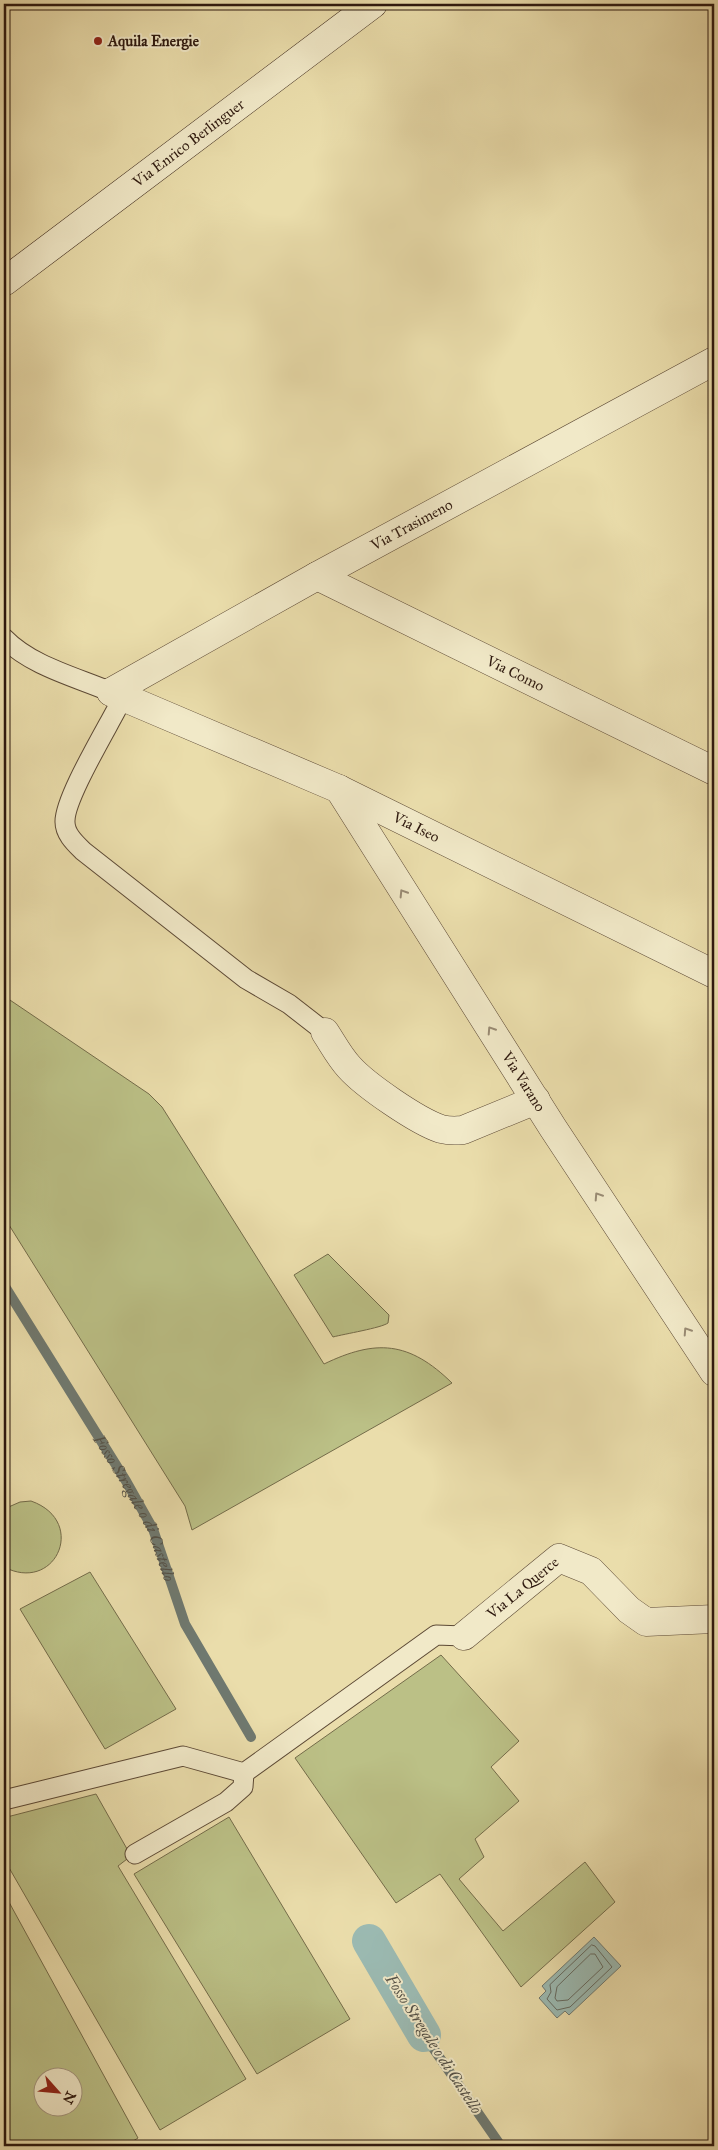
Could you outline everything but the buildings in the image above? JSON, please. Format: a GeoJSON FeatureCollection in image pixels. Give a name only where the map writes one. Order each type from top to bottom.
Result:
{"type":"FeatureCollection","features":[{"type":"Feature","properties":{"kind":"street","name":"Via Enrico Berlinguer"},"geometry":{"type":"LineString","coordinates":[[4,282],[373,4]]}},
{"type":"Feature","properties":{"kind":"street","name":"Via Trasimeno"},"geometry":{"type":"LineString","coordinates":[[117,694],[317,576],[714,361]]}},
{"type":"Feature","properties":{"kind":"street","name":"Via Como"},"geometry":{"type":"LineString","coordinates":[[317,576],[714,771]]}},
{"type":"Feature","properties":{"kind":"street","name":"Via Iseo"},"geometry":{"type":"LineString","coordinates":[[117,694],[339,789],[714,974]]}},
{"type":"Feature","properties":{"kind":"street","name":"Via Varano"},"geometry":{"type":"LineString","coordinates":[[339,789],[418,917],[714,1372]]}},
{"type":"Feature","properties":{"kind":"street"},"geometry":{"type":"LineString","coordinates":[[325,1032],[340,1056],[360,1078],[417,1117],[438,1128],[451,1131],[464,1130],[536,1100]]}},
{"type":"Feature","properties":{"kind":"street","name":"Via La Querce"},"geometry":{"type":"LineString","coordinates":[[464,1636],[559,1558],[591,1571],[629,1610],[646,1622],[714,1619]]}},
{"type":"Feature","properties":{"kind":"lane"},"geometry":{"type":"LineString","coordinates":[[4,638],[23,653],[42,663],[117,694],[70,799],[64,824],[68,834],[83,851],[246,980],[289,1004],[325,1032]]}},
{"type":"Feature","properties":{"kind":"lane"},"geometry":{"type":"LineString","coordinates":[[244,1772],[436,1635],[464,1636]]}},
{"type":"Feature","properties":{"kind":"lane"},"geometry":{"type":"LineString","coordinates":[[4,1800],[183,1756],[244,1772]]}},
{"type":"Feature","properties":{"kind":"lane"},"geometry":{"type":"LineString","coordinates":[[135,1854],[226,1802],[243,1787],[244,1772]]}},
{"type":"Feature","properties":{"kind":"green space"},"geometry":{"type":"Polygon","coordinates":[[[4,996],[149,1094],[162,1107],[324,1364],[360,1351],[391,1348],[421,1359],[452,1383],[192,1530],[185,1506],[4,1217],[4,996]]]}},
{"type":"Feature","properties":{"kind":"green space"},"geometry":{"type":"Polygon","coordinates":[[[328,1254],[389,1315],[388,1323],[333,1337],[294,1275],[328,1254]]]}},
{"type":"Feature","properties":{"kind":"green space"},"geometry":{"type":"Polygon","coordinates":[[[31,1501],[48,1511],[58,1524],[61,1538],[58,1552],[50,1563],[38,1571],[22,1573],[4,1567],[4,1509],[20,1502],[31,1501]]]}},
{"type":"Feature","properties":{"kind":"green space"},"geometry":{"type":"Polygon","coordinates":[[[90,1572],[176,1709],[105,1749],[20,1609],[90,1572]]]}},
{"type":"Feature","properties":{"kind":"green space"},"geometry":{"type":"Polygon","coordinates":[[[441,1655],[519,1741],[491,1767],[519,1801],[475,1839],[484,1857],[459,1879],[503,1931],[585,1862],[615,1902],[521,1987],[440,1874],[396,1903],[295,1758],[441,1655]]]}},
{"type":"Feature","properties":{"kind":"green space"},"geometry":{"type":"Polygon","coordinates":[[[96,1794],[131,1856],[118,1866],[246,2079],[160,2130],[4,1859],[4,1823],[7,1817],[96,1794]]]}},
{"type":"Feature","properties":{"kind":"green space"},"geometry":{"type":"Polygon","coordinates":[[[229,1817],[350,2019],[257,2074],[134,1874],[229,1817]]]}},
{"type":"Feature","properties":{"kind":"green space"},"geometry":{"type":"Polygon","coordinates":[[[4,1893],[138,2138],[125,2146],[4,2146],[4,1893]]]}},
{"type":"Feature","properties":{"kind":"water"},"geometry":{"type":"Polygon","coordinates":[[[594,1937],[621,1966],[569,2015],[565,2011],[557,2018],[539,1998],[546,1991],[542,1986],[594,1937]]]}},
{"type":"Feature","properties":{"kind":"waterway","name":"Fosso Stregale o di Castello"},"geometry":{"type":"LineString","coordinates":[[4,1285],[126,1481],[153,1529],[185,1624],[251,1737]]}},
{"type":"Feature","properties":{"kind":"waterway","name":"Fosso Stregale o di Castello"},"geometry":{"type":"LineString","coordinates":[[369,1941],[424,2035]]}},
{"type":"Feature","properties":{"kind":"waterway","name":"Fosso Stregale o di Castello"},"geometry":{"type":"LineString","coordinates":[[424,2035],[501,2146]]}},
{"type":"Feature","properties":{"kind":"place","name":"Aquila Energie"},"geometry":{"type":"Point","coordinates":[98,41]}}]}
